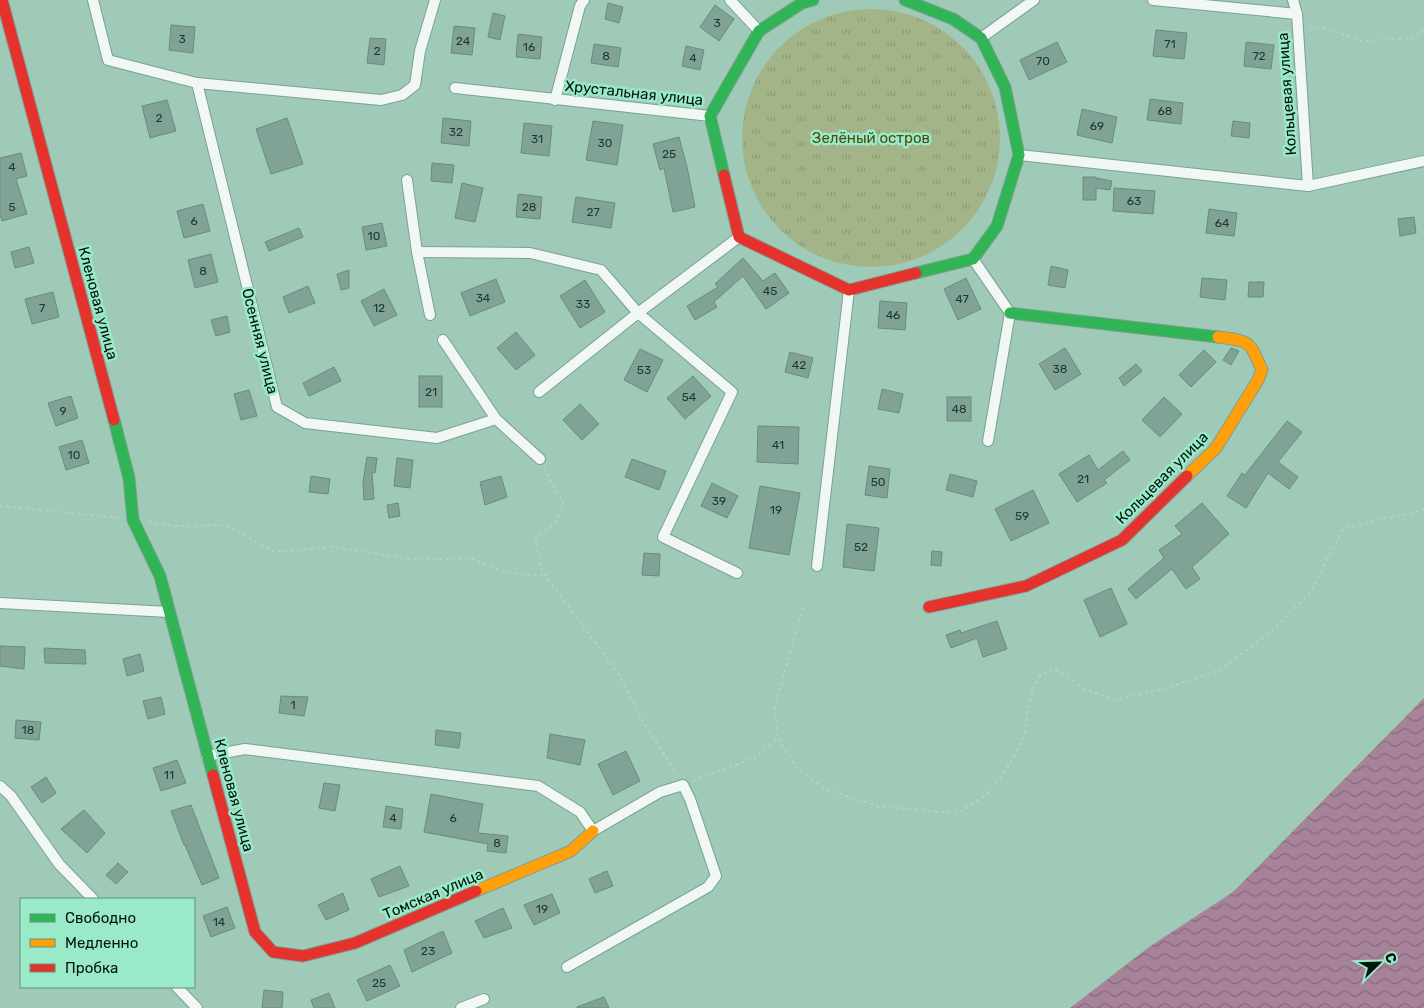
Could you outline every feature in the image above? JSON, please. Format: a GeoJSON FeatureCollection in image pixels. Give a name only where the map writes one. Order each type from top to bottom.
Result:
{"type":"FeatureCollection","features":[{"type":"Feature","properties":{"kind":"street","name":"Кленовая улица"},"geometry":{"type":"LineString","coordinates":[[2,0],[129,478],[133,520],[160,576],[255,932],[273,952],[303,956]]}},
{"type":"Feature","properties":{"kind":"street"},"geometry":{"type":"LineString","coordinates":[[93,0],[108,60],[197,83],[381,100],[402,95],[416,85],[420,51],[435,0]]}},
{"type":"Feature","properties":{"kind":"street","name":"Хрустальная улица"},"geometry":{"type":"LineString","coordinates":[[555,100],[580,6],[584,0]]}},
{"type":"Feature","properties":{"kind":"street"},"geometry":{"type":"LineString","coordinates":[[730,0],[759,31]]}},
{"type":"Feature","properties":{"kind":"street","name":"Хрустальная улица"},"geometry":{"type":"LineString","coordinates":[[739,237],[710,116],[759,31],[802,4],[813,0]]}},
{"type":"Feature","properties":{"kind":"street"},"geometry":{"type":"LineString","coordinates":[[539,392],[638,313],[739,237],[849,290],[974,260],[997,226],[1019,155],[1005,87],[981,38],[953,19],[906,0]]}},
{"type":"Feature","properties":{"kind":"street"},"geometry":{"type":"LineString","coordinates":[[981,38],[1034,0]]}},
{"type":"Feature","properties":{"kind":"street"},"geometry":{"type":"LineString","coordinates":[[1153,0],[1297,14]]}},
{"type":"Feature","properties":{"kind":"street","name":"Кольцевая улица"},"geometry":{"type":"LineString","coordinates":[[1293,0],[1297,14],[1308,186]]}},
{"type":"Feature","properties":{"kind":"street","name":"Осенняя улица"},"geometry":{"type":"LineString","coordinates":[[197,83],[277,407],[305,423],[437,438],[496,419]]}},
{"type":"Feature","properties":{"kind":"street","name":"Хрустальная улица"},"geometry":{"type":"LineString","coordinates":[[455,88],[710,116]]}},
{"type":"Feature","properties":{"kind":"street"},"geometry":{"type":"LineString","coordinates":[[1019,155],[1308,186],[1424,161]]}},
{"type":"Feature","properties":{"kind":"street"},"geometry":{"type":"LineString","coordinates":[[407,180],[430,315]]}},
{"type":"Feature","properties":{"kind":"street"},"geometry":{"type":"LineString","coordinates":[[418,252],[530,253],[601,270],[638,313],[732,392],[663,537],[737,573]]}},
{"type":"Feature","properties":{"kind":"street"},"geometry":{"type":"LineString","coordinates":[[974,260],[1010,313],[988,441]]}},
{"type":"Feature","properties":{"kind":"street"},"geometry":{"type":"LineString","coordinates":[[817,566],[849,290]]}},
{"type":"Feature","properties":{"kind":"street","name":"Кольцевая улица"},"geometry":{"type":"LineString","coordinates":[[929,607],[1026,586],[1122,540],[1216,448],[1258,380],[1262,370],[1251,346],[1241,340],[1010,313]]}},
{"type":"Feature","properties":{"kind":"street"},"geometry":{"type":"LineString","coordinates":[[443,340],[496,419],[540,459]]}},
{"type":"Feature","properties":{"kind":"street"},"geometry":{"type":"LineString","coordinates":[[0,603],[169,612]]}},
{"type":"Feature","properties":{"kind":"street"},"geometry":{"type":"LineString","coordinates":[[207,756],[245,749],[538,786],[580,812],[593,831],[660,792],[683,785],[690,799],[716,876],[708,887],[568,967]]}},
{"type":"Feature","properties":{"kind":"street"},"geometry":{"type":"LineString","coordinates":[[0,786],[11,796],[59,864],[92,898]]}},
{"type":"Feature","properties":{"kind":"street"},"geometry":{"type":"LineString","coordinates":[[0,799],[11,796]]}},
{"type":"Feature","properties":{"kind":"street","name":"Томская улица"},"geometry":{"type":"LineString","coordinates":[[303,956],[355,943],[571,851],[593,831]]}},
{"type":"Feature","properties":{"kind":"street"},"geometry":{"type":"LineString","coordinates":[[178,988],[197,1008]]}},
{"type":"Feature","properties":{"kind":"street"},"geometry":{"type":"LineString","coordinates":[[461,1008],[484,999]]}},
{"type":"Feature","properties":{"kind":"path"},"geometry":{"type":"LineString","coordinates":[[1298,30],[1326,28],[1362,41],[1414,38],[1424,29]]}},
{"type":"Feature","properties":{"kind":"path"},"geometry":{"type":"LineString","coordinates":[[540,459],[563,503],[554,524],[535,538],[542,571],[618,673],[644,723],[683,785],[756,757],[778,739]]}},
{"type":"Feature","properties":{"kind":"path"},"geometry":{"type":"LineString","coordinates":[[0,506],[176,526],[226,525],[274,552],[333,547],[416,560],[470,558],[504,572],[545,576]]}},
{"type":"Feature","properties":{"kind":"path"},"geometry":{"type":"LineString","coordinates":[[803,607],[775,706],[778,739],[798,769],[826,789],[880,807],[959,813],[986,796],[1006,770],[1025,735],[1027,714],[1033,688],[1040,676],[1051,669],[1062,673],[1083,688],[1114,700],[1160,690],[1220,670],[1274,629],[1310,593],[1343,528],[1411,514],[1424,509]]}},
{"type":"Feature","properties":{"kind":"green space","name":"Зелёный остров"},"geometry":{"type":"Polygon","coordinates":[[[858,9],[884,9],[909,14],[932,24],[953,38],[971,56],[985,77],[995,100],[1000,125],[1000,151],[995,176],[985,199],[971,220],[953,238],[932,252],[909,262],[884,267],[858,267],[833,262],[810,252],[789,238],[771,220],[757,199],[747,176],[742,151],[742,125],[747,100],[757,77],[771,56],[789,38],[810,24],[833,14],[858,9]]]}},
{"type":"Feature","properties":{"kind":"water"},"geometry":{"type":"Polygon","coordinates":[[[1424,698],[1424,1008],[1070,1008],[1149,947],[1233,892],[1424,698]]]}},
{"type":"Feature","properties":{"kind":"building"},"geometry":{"type":"Polygon","coordinates":[[[608,3],[623,7],[619,23],[605,19],[608,3]]]}},
{"type":"Feature","properties":{"kind":"building"},"geometry":{"type":"Polygon","coordinates":[[[715,5],[734,19],[719,41],[700,27],[715,5]]]}},
{"type":"Feature","properties":{"kind":"building"},"geometry":{"type":"Polygon","coordinates":[[[493,13],[505,16],[500,40],[488,37],[493,13]]]}},
{"type":"Feature","properties":{"kind":"building"},"geometry":{"type":"Polygon","coordinates":[[[171,25],[195,27],[193,53],[169,50],[171,25]]]}},
{"type":"Feature","properties":{"kind":"building"},"geometry":{"type":"Polygon","coordinates":[[[454,26],[475,28],[472,55],[451,53],[454,26]]]}},
{"type":"Feature","properties":{"kind":"building"},"geometry":{"type":"Polygon","coordinates":[[[1156,30],[1187,33],[1184,59],[1153,56],[1156,30]]]}},
{"type":"Feature","properties":{"kind":"building"},"geometry":{"type":"Polygon","coordinates":[[[518,34],[542,37],[540,59],[516,57],[518,34]]]}},
{"type":"Feature","properties":{"kind":"building"},"geometry":{"type":"Polygon","coordinates":[[[370,38],[386,39],[384,65],[367,63],[370,38]]]}},
{"type":"Feature","properties":{"kind":"building"},"geometry":{"type":"Polygon","coordinates":[[[1057,42],[1067,62],[1029,80],[1020,60],[1057,42]]]}},
{"type":"Feature","properties":{"kind":"building"},"geometry":{"type":"Polygon","coordinates":[[[1246,42],[1274,45],[1271,69],[1244,66],[1246,42]]]}},
{"type":"Feature","properties":{"kind":"building"},"geometry":{"type":"Polygon","coordinates":[[[594,44],[621,48],[618,67],[591,63],[594,44]]]}},
{"type":"Feature","properties":{"kind":"building"},"geometry":{"type":"Polygon","coordinates":[[[686,46],[704,50],[700,70],[682,66],[686,46]]]}},
{"type":"Feature","properties":{"kind":"building"},"geometry":{"type":"Polygon","coordinates":[[[1150,99],[1183,103],[1181,124],[1147,120],[1150,99]]]}},
{"type":"Feature","properties":{"kind":"building"},"geometry":{"type":"Polygon","coordinates":[[[167,100],[176,131],[150,138],[142,106],[167,100]]]}},
{"type":"Feature","properties":{"kind":"building"},"geometry":{"type":"Polygon","coordinates":[[[1082,109],[1117,117],[1112,143],[1077,135],[1082,109]]]}},
{"type":"Feature","properties":{"kind":"building"},"geometry":{"type":"Polygon","coordinates":[[[287,118],[303,164],[271,174],[256,129],[287,118]]]}},
{"type":"Feature","properties":{"kind":"building"},"geometry":{"type":"Polygon","coordinates":[[[443,118],[471,121],[469,146],[441,143],[443,118]]]}},
{"type":"Feature","properties":{"kind":"building"},"geometry":{"type":"Polygon","coordinates":[[[593,121],[623,125],[617,165],[586,160],[593,121]]]}},
{"type":"Feature","properties":{"kind":"building"},"geometry":{"type":"Polygon","coordinates":[[[1233,121],[1250,123],[1249,138],[1231,136],[1233,121]]]}},
{"type":"Feature","properties":{"kind":"building"},"geometry":{"type":"Polygon","coordinates":[[[524,123],[552,126],[549,156],[521,153],[524,123]]]}},
{"type":"Feature","properties":{"kind":"building"},"geometry":{"type":"Polygon","coordinates":[[[679,137],[695,207],[673,212],[664,168],[660,170],[653,144],[679,137]]]}},
{"type":"Feature","properties":{"kind":"building"},"geometry":{"type":"Polygon","coordinates":[[[21,153],[27,176],[16,179],[27,214],[2,221],[0,215],[0,158],[21,153]]]}},
{"type":"Feature","properties":{"kind":"building"},"geometry":{"type":"Polygon","coordinates":[[[432,163],[454,165],[452,183],[431,181],[432,163]]]}},
{"type":"Feature","properties":{"kind":"building"},"geometry":{"type":"Polygon","coordinates":[[[1083,177],[1096,177],[1112,181],[1110,190],[1096,188],[1096,200],[1083,200],[1083,177]]]}},
{"type":"Feature","properties":{"kind":"building"},"geometry":{"type":"Polygon","coordinates":[[[462,183],[483,188],[475,222],[455,218],[462,183]]]}},
{"type":"Feature","properties":{"kind":"building"},"geometry":{"type":"Polygon","coordinates":[[[1114,188],[1155,191],[1153,214],[1113,211],[1114,188]]]}},
{"type":"Feature","properties":{"kind":"building"},"geometry":{"type":"Polygon","coordinates":[[[518,194],[542,197],[540,219],[516,217],[518,194]]]}},
{"type":"Feature","properties":{"kind":"building"},"geometry":{"type":"Polygon","coordinates":[[[576,197],[615,203],[611,228],[572,222],[576,197]]]}},
{"type":"Feature","properties":{"kind":"building"},"geometry":{"type":"Polygon","coordinates":[[[203,204],[210,231],[184,238],[177,211],[203,204]]]}},
{"type":"Feature","properties":{"kind":"building"},"geometry":{"type":"Polygon","coordinates":[[[1209,209],[1237,213],[1234,236],[1206,233],[1209,209]]]}},
{"type":"Feature","properties":{"kind":"building"},"geometry":{"type":"Polygon","coordinates":[[[1414,217],[1416,233],[1400,236],[1398,219],[1414,217]]]}},
{"type":"Feature","properties":{"kind":"building"},"geometry":{"type":"Polygon","coordinates":[[[382,223],[387,246],[366,250],[362,227],[382,223]]]}},
{"type":"Feature","properties":{"kind":"building"},"geometry":{"type":"Polygon","coordinates":[[[299,228],[303,237],[269,251],[265,242],[299,228]]]}},
{"type":"Feature","properties":{"kind":"building"},"geometry":{"type":"Polygon","coordinates":[[[29,247],[34,263],[15,268],[11,252],[29,247]]]}},
{"type":"Feature","properties":{"kind":"building"},"geometry":{"type":"Polygon","coordinates":[[[211,254],[218,282],[195,288],[188,260],[211,254]]]}},
{"type":"Feature","properties":{"kind":"building"},"geometry":{"type":"Polygon","coordinates":[[[743,258],[763,281],[775,273],[789,293],[766,309],[743,276],[714,302],[717,307],[695,320],[687,306],[718,287],[715,284],[743,258]]]}},
{"type":"Feature","properties":{"kind":"building"},"geometry":{"type":"Polygon","coordinates":[[[1051,266],[1068,270],[1065,288],[1048,285],[1051,266]]]}},
{"type":"Feature","properties":{"kind":"building"},"geometry":{"type":"Polygon","coordinates":[[[349,270],[349,288],[341,290],[337,274],[349,270]]]}},
{"type":"Feature","properties":{"kind":"building"},"geometry":{"type":"Polygon","coordinates":[[[966,278],[981,309],[958,320],[944,289],[966,278]]]}},
{"type":"Feature","properties":{"kind":"building"},"geometry":{"type":"Polygon","coordinates":[[[1202,278],[1227,280],[1225,300],[1200,297],[1202,278]]]}},
{"type":"Feature","properties":{"kind":"building"},"geometry":{"type":"Polygon","coordinates":[[[496,279],[505,302],[470,316],[461,293],[496,279]]]}},
{"type":"Feature","properties":{"kind":"building"},"geometry":{"type":"Polygon","coordinates":[[[585,280],[605,312],[580,328],[560,296],[585,280]]]}},
{"type":"Feature","properties":{"kind":"building"},"geometry":{"type":"Polygon","coordinates":[[[1249,282],[1264,282],[1263,297],[1248,297],[1249,282]]]}},
{"type":"Feature","properties":{"kind":"building"},"geometry":{"type":"Polygon","coordinates":[[[308,286],[315,303],[289,313],[283,297],[308,286]]]}},
{"type":"Feature","properties":{"kind":"building"},"geometry":{"type":"Polygon","coordinates":[[[384,289],[397,315],[374,326],[361,301],[384,289]]]}},
{"type":"Feature","properties":{"kind":"building"},"geometry":{"type":"Polygon","coordinates":[[[53,292],[59,317],[32,324],[25,299],[53,292]]]}},
{"type":"Feature","properties":{"kind":"building"},"geometry":{"type":"Polygon","coordinates":[[[880,301],[907,303],[905,330],[878,328],[880,301]]]}},
{"type":"Feature","properties":{"kind":"building"},"geometry":{"type":"Polygon","coordinates":[[[227,316],[230,332],[216,336],[211,320],[227,316]]]}},
{"type":"Feature","properties":{"kind":"building"},"geometry":{"type":"Polygon","coordinates":[[[516,332],[535,355],[516,370],[497,348],[516,332]]]}},
{"type":"Feature","properties":{"kind":"building"},"geometry":{"type":"Polygon","coordinates":[[[1065,348],[1081,374],[1055,390],[1039,364],[1065,348]]]}},
{"type":"Feature","properties":{"kind":"building"},"geometry":{"type":"Polygon","coordinates":[[[1231,348],[1239,351],[1231,365],[1223,360],[1231,348]]]}},
{"type":"Feature","properties":{"kind":"building"},"geometry":{"type":"Polygon","coordinates":[[[640,349],[663,360],[647,392],[624,380],[640,349]]]}},
{"type":"Feature","properties":{"kind":"building"},"geometry":{"type":"Polygon","coordinates":[[[1204,350],[1216,362],[1191,387],[1179,375],[1204,350]]]}},
{"type":"Feature","properties":{"kind":"building"},"geometry":{"type":"Polygon","coordinates":[[[790,352],[813,358],[808,378],[785,372],[790,352]]]}},
{"type":"Feature","properties":{"kind":"building"},"geometry":{"type":"Polygon","coordinates":[[[1136,364],[1142,371],[1124,386],[1119,378],[1136,364]]]}},
{"type":"Feature","properties":{"kind":"building"},"geometry":{"type":"Polygon","coordinates":[[[334,367],[341,381],[309,396],[303,383],[334,367]]]}},
{"type":"Feature","properties":{"kind":"building"},"geometry":{"type":"Polygon","coordinates":[[[419,376],[442,376],[442,407],[419,407],[419,376]]]}},
{"type":"Feature","properties":{"kind":"building"},"geometry":{"type":"Polygon","coordinates":[[[693,376],[711,396],[685,419],[667,398],[693,376]]]}},
{"type":"Feature","properties":{"kind":"building"},"geometry":{"type":"Polygon","coordinates":[[[882,389],[903,394],[899,413],[878,409],[882,389]]]}},
{"type":"Feature","properties":{"kind":"building"},"geometry":{"type":"Polygon","coordinates":[[[249,390],[257,416],[241,420],[234,394],[249,390]]]}},
{"type":"Feature","properties":{"kind":"building"},"geometry":{"type":"Polygon","coordinates":[[[71,396],[78,418],[56,426],[48,403],[71,396]]]}},
{"type":"Feature","properties":{"kind":"building"},"geometry":{"type":"Polygon","coordinates":[[[947,397],[971,397],[971,421],[947,421],[947,397]]]}},
{"type":"Feature","properties":{"kind":"building"},"geometry":{"type":"Polygon","coordinates":[[[1164,397],[1182,414],[1160,437],[1142,420],[1164,397]]]}},
{"type":"Feature","properties":{"kind":"building"},"geometry":{"type":"Polygon","coordinates":[[[580,404],[599,424],[582,440],[563,420],[580,404]]]}},
{"type":"Feature","properties":{"kind":"building"},"geometry":{"type":"Polygon","coordinates":[[[1287,421],[1302,432],[1278,462],[1298,477],[1289,489],[1268,473],[1246,508],[1227,496],[1242,473],[1245,475],[1287,421]]]}},
{"type":"Feature","properties":{"kind":"building"},"geometry":{"type":"Polygon","coordinates":[[[758,426],[799,427],[798,464],[757,462],[758,426]]]}},
{"type":"Feature","properties":{"kind":"building"},"geometry":{"type":"Polygon","coordinates":[[[82,440],[89,463],[66,470],[59,447],[82,440]]]}},
{"type":"Feature","properties":{"kind":"building"},"geometry":{"type":"Polygon","coordinates":[[[1123,451],[1130,460],[1104,480],[1107,483],[1077,502],[1059,474],[1089,455],[1098,470],[1123,451]]]}},
{"type":"Feature","properties":{"kind":"building"},"geometry":{"type":"Polygon","coordinates":[[[367,457],[377,458],[375,473],[372,472],[374,499],[364,500],[363,482],[367,457]]]}},
{"type":"Feature","properties":{"kind":"building"},"geometry":{"type":"Polygon","coordinates":[[[397,458],[413,460],[410,488],[394,486],[397,458]]]}},
{"type":"Feature","properties":{"kind":"building"},"geometry":{"type":"Polygon","coordinates":[[[632,459],[666,471],[659,490],[625,477],[632,459]]]}},
{"type":"Feature","properties":{"kind":"building"},"geometry":{"type":"Polygon","coordinates":[[[869,466],[890,469],[887,498],[865,495],[869,466]]]}},
{"type":"Feature","properties":{"kind":"building"},"geometry":{"type":"Polygon","coordinates":[[[950,474],[977,481],[973,497],[946,490],[950,474]]]}},
{"type":"Feature","properties":{"kind":"building"},"geometry":{"type":"Polygon","coordinates":[[[311,476],[330,479],[328,494],[309,492],[311,476]]]}},
{"type":"Feature","properties":{"kind":"building"},"geometry":{"type":"Polygon","coordinates":[[[501,476],[507,497],[485,505],[480,482],[501,476]]]}},
{"type":"Feature","properties":{"kind":"building"},"geometry":{"type":"Polygon","coordinates":[[[712,483],[738,496],[727,518],[701,506],[712,483]]]}},
{"type":"Feature","properties":{"kind":"building"},"geometry":{"type":"Polygon","coordinates":[[[760,486],[800,493],[789,555],[749,548],[760,486]]]}},
{"type":"Feature","properties":{"kind":"building"},"geometry":{"type":"Polygon","coordinates":[[[1033,490],[1049,523],[1011,541],[995,509],[1033,490]]]}},
{"type":"Feature","properties":{"kind":"building"},"geometry":{"type":"Polygon","coordinates":[[[398,503],[400,516],[389,518],[387,505],[398,503]]]}},
{"type":"Feature","properties":{"kind":"building"},"geometry":{"type":"Polygon","coordinates":[[[1202,503],[1229,534],[1192,567],[1200,579],[1186,589],[1172,569],[1136,599],[1128,589],[1164,558],[1159,550],[1182,534],[1175,526],[1202,503]]]}},
{"type":"Feature","properties":{"kind":"building"},"geometry":{"type":"Polygon","coordinates":[[[847,524],[879,528],[874,571],[843,567],[847,524]]]}},
{"type":"Feature","properties":{"kind":"building"},"geometry":{"type":"Polygon","coordinates":[[[932,551],[942,552],[941,566],[931,565],[932,551]]]}},
{"type":"Feature","properties":{"kind":"building"},"geometry":{"type":"Polygon","coordinates":[[[644,553],[660,554],[659,576],[642,575],[644,553]]]}},
{"type":"Feature","properties":{"kind":"building"},"geometry":{"type":"Polygon","coordinates":[[[1111,588],[1127,624],[1100,637],[1084,600],[1111,588]]]}},
{"type":"Feature","properties":{"kind":"building"},"geometry":{"type":"Polygon","coordinates":[[[997,621],[1007,649],[983,657],[977,638],[951,648],[946,635],[960,630],[961,633],[997,621]]]}},
{"type":"Feature","properties":{"kind":"building"},"geometry":{"type":"Polygon","coordinates":[[[0,646],[25,647],[24,669],[0,666],[0,646]]]}},
{"type":"Feature","properties":{"kind":"building"},"geometry":{"type":"Polygon","coordinates":[[[44,648],[85,650],[86,664],[45,663],[44,648]]]}},
{"type":"Feature","properties":{"kind":"building"},"geometry":{"type":"Polygon","coordinates":[[[140,654],[144,671],[127,676],[123,659],[140,654]]]}},
{"type":"Feature","properties":{"kind":"building"},"geometry":{"type":"Polygon","coordinates":[[[281,696],[308,697],[304,716],[279,713],[281,696]]]}},
{"type":"Feature","properties":{"kind":"building"},"geometry":{"type":"Polygon","coordinates":[[[161,697],[165,714],[148,719],[143,701],[161,697]]]}},
{"type":"Feature","properties":{"kind":"building"},"geometry":{"type":"Polygon","coordinates":[[[16,720],[41,722],[39,740],[15,738],[16,720]]]}},
{"type":"Feature","properties":{"kind":"building"},"geometry":{"type":"Polygon","coordinates":[[[436,730],[461,733],[459,748],[435,745],[436,730]]]}},
{"type":"Feature","properties":{"kind":"building"},"geometry":{"type":"Polygon","coordinates":[[[550,734],[585,740],[580,765],[547,758],[550,734]]]}},
{"type":"Feature","properties":{"kind":"building"},"geometry":{"type":"Polygon","coordinates":[[[626,751],[640,781],[613,795],[598,764],[626,751]]]}},
{"type":"Feature","properties":{"kind":"building"},"geometry":{"type":"Polygon","coordinates":[[[177,760],[186,783],[161,791],[153,768],[177,760]]]}},
{"type":"Feature","properties":{"kind":"building"},"geometry":{"type":"Polygon","coordinates":[[[46,777],[56,793],[42,803],[31,787],[46,777]]]}},
{"type":"Feature","properties":{"kind":"building"},"geometry":{"type":"Polygon","coordinates":[[[324,783],[340,785],[335,811],[319,808],[324,783]]]}},
{"type":"Feature","properties":{"kind":"building"},"geometry":{"type":"Polygon","coordinates":[[[431,794],[483,804],[478,833],[508,836],[506,853],[487,851],[488,844],[424,832],[431,794]]]}},
{"type":"Feature","properties":{"kind":"building"},"geometry":{"type":"Polygon","coordinates":[[[191,805],[219,878],[202,885],[171,811],[191,805]]]}},
{"type":"Feature","properties":{"kind":"building"},"geometry":{"type":"Polygon","coordinates":[[[386,806],[403,809],[401,829],[383,827],[386,806]]]}},
{"type":"Feature","properties":{"kind":"building"},"geometry":{"type":"Polygon","coordinates":[[[84,810],[105,833],[87,853],[61,829],[84,810]]]}},
{"type":"Feature","properties":{"kind":"building"},"geometry":{"type":"Polygon","coordinates":[[[118,863],[128,872],[116,884],[106,875],[118,863]]]}},
{"type":"Feature","properties":{"kind":"building"},"geometry":{"type":"Polygon","coordinates":[[[400,866],[409,886],[379,897],[371,879],[400,866]]]}},
{"type":"Feature","properties":{"kind":"building"},"geometry":{"type":"Polygon","coordinates":[[[607,871],[613,886],[595,893],[589,879],[607,871]]]}},
{"type":"Feature","properties":{"kind":"building"},"geometry":{"type":"Polygon","coordinates":[[[343,893],[349,910],[326,920],[318,905],[343,893]]]}},
{"type":"Feature","properties":{"kind":"building"},"geometry":{"type":"Polygon","coordinates":[[[552,894],[560,913],[534,925],[524,905],[552,894]]]}},
{"type":"Feature","properties":{"kind":"building"},"geometry":{"type":"Polygon","coordinates":[[[227,907],[235,928],[211,937],[203,916],[227,907]]]}},
{"type":"Feature","properties":{"kind":"building"},"geometry":{"type":"Polygon","coordinates":[[[503,908],[512,928],[484,938],[475,921],[503,908]]]}},
{"type":"Feature","properties":{"kind":"building"},"geometry":{"type":"Polygon","coordinates":[[[443,931],[452,953],[412,972],[404,950],[443,931]]]}},
{"type":"Feature","properties":{"kind":"building"},"geometry":{"type":"Polygon","coordinates":[[[390,965],[400,986],[367,1001],[357,980],[390,965]]]}},
{"type":"Feature","properties":{"kind":"building"},"geometry":{"type":"Polygon","coordinates":[[[264,990],[283,992],[282,1008],[262,1008],[264,990]]]}},
{"type":"Feature","properties":{"kind":"building"},"geometry":{"type":"Polygon","coordinates":[[[329,993],[335,1008],[314,1008],[311,1000],[329,993]]]}},
{"type":"Feature","properties":{"kind":"building"},"geometry":{"type":"Polygon","coordinates":[[[604,997],[609,1008],[577,1008],[577,1007],[604,997]]]}},
{"type":"Feature","properties":{"kind":"traffic: fast"},"geometry":{"type":"LineString","coordinates":[[724,175],[710,116],[759,31],[802,3],[813,0]]}},
{"type":"Feature","properties":{"kind":"traffic: fast"},"geometry":{"type":"LineString","coordinates":[[905,0],[953,19],[981,38],[1005,87],[1019,155],[997,226],[973,259],[916,273]]}},
{"type":"Feature","properties":{"kind":"traffic: fast"},"geometry":{"type":"LineString","coordinates":[[1010,313],[1218,337]]}},
{"type":"Feature","properties":{"kind":"traffic: fast"},"geometry":{"type":"LineString","coordinates":[[114,420],[129,478],[133,520],[160,576],[213,775]]}},
{"type":"Feature","properties":{"kind":"traffic: slow"},"geometry":{"type":"LineString","coordinates":[[1187,476],[1216,448],[1258,380],[1262,370],[1248,344],[1218,337]]}},
{"type":"Feature","properties":{"kind":"traffic: slow"},"geometry":{"type":"LineString","coordinates":[[476,891],[571,851],[593,831]]}},
{"type":"Feature","properties":{"kind":"traffic: jam"},"geometry":{"type":"LineString","coordinates":[[2,0],[114,420]]}},
{"type":"Feature","properties":{"kind":"traffic: jam"},"geometry":{"type":"LineString","coordinates":[[724,175],[739,237],[849,290],[916,273]]}},
{"type":"Feature","properties":{"kind":"traffic: jam"},"geometry":{"type":"LineString","coordinates":[[929,607],[1026,586],[1122,540],[1187,476]]}},
{"type":"Feature","properties":{"kind":"traffic: jam"},"geometry":{"type":"LineString","coordinates":[[213,775],[255,932],[273,952],[303,956],[355,943],[476,891]]}}]}
